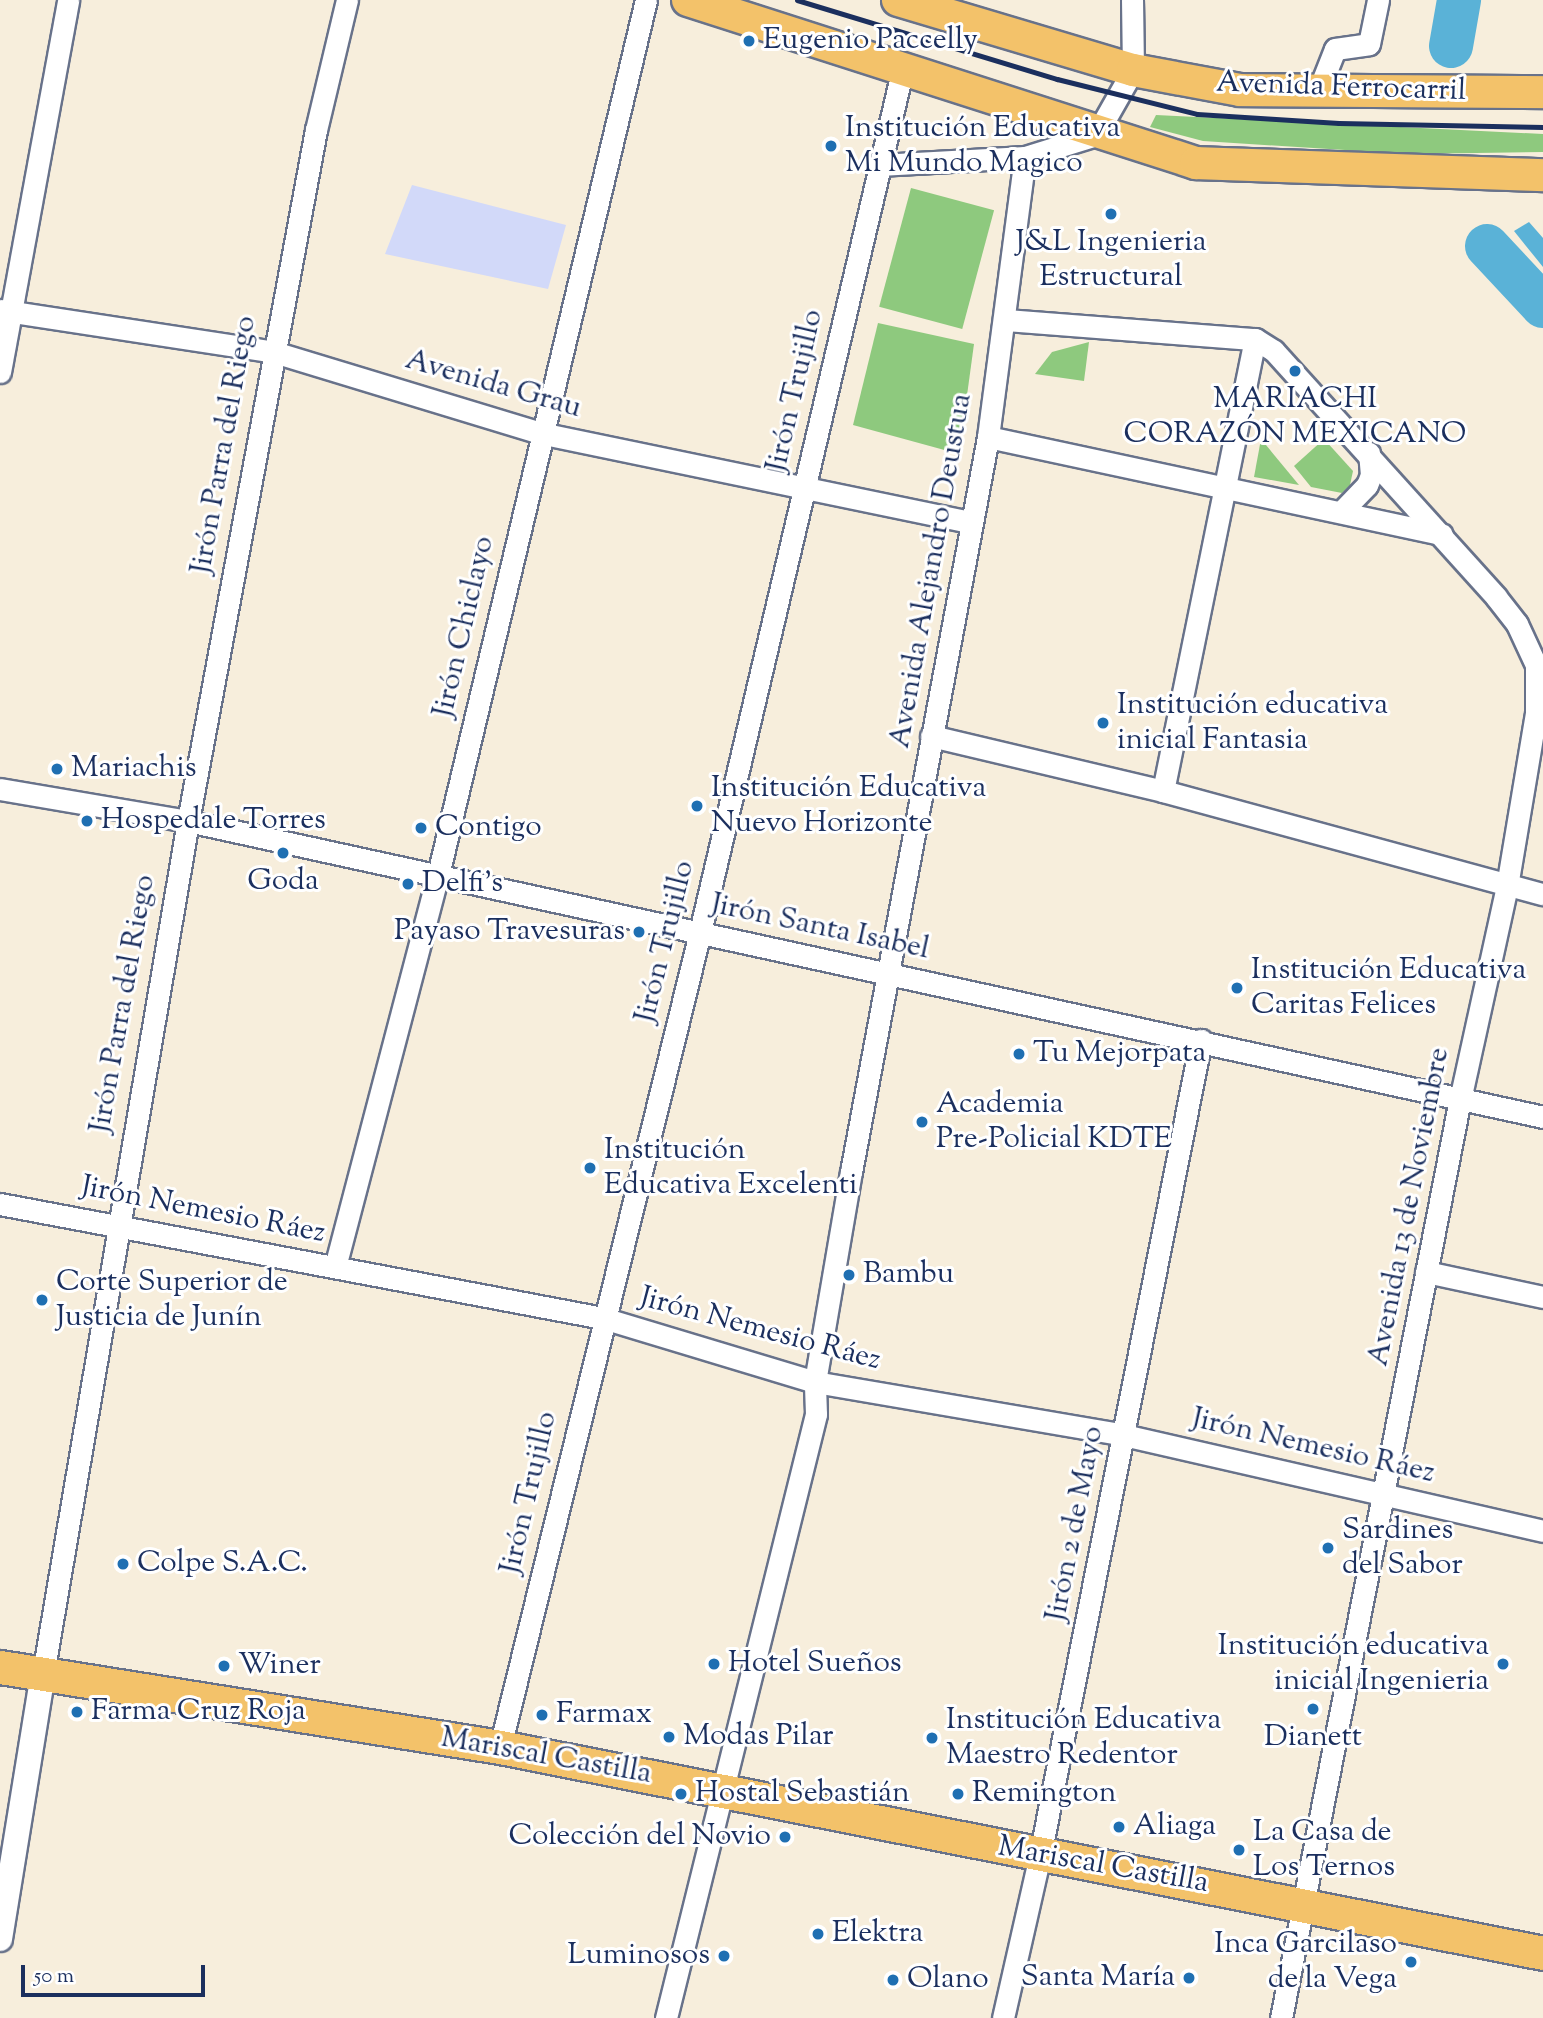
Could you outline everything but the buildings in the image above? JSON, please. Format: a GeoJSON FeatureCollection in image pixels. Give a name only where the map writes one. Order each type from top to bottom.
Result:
{"type":"FeatureCollection","features":[{"type":"Feature","properties":{"kind":"highway","name":"Mariscal Castilla"},"geometry":{"type":"LineString","coordinates":[[0,1667],[500,1747],[1040,1855],[1304,1902],[1543,1953]]}},
{"type":"Feature","properties":{"kind":"main road"},"geometry":{"type":"LineString","coordinates":[[688,0],[903,68],[1096,135],[1196,163],[1415,174],[1543,175]]}},
{"type":"Feature","properties":{"kind":"main road","name":"Avenida Ferrocarril"},"geometry":{"type":"LineString","coordinates":[[910,2],[1133,70],[1240,90],[1370,93],[1543,92]]}},
{"type":"Feature","properties":{"kind":"street"},"geometry":{"type":"LineString","coordinates":[[0,372],[5,311],[68,0]]}},
{"type":"Feature","properties":{"kind":"street","name":"Jirón Parra del Riego"},"geometry":{"type":"LineString","coordinates":[[0,1939],[188,821],[316,130],[346,0]]}},
{"type":"Feature","properties":{"kind":"street","name":"Jirón Chiclayo"},"geometry":{"type":"LineString","coordinates":[[335,1267],[438,875],[540,433],[646,0]]}},
{"type":"Feature","properties":{"kind":"street"},"geometry":{"type":"LineString","coordinates":[[879,165],[1025,157],[1096,135],[1133,70],[1132,0]]}},
{"type":"Feature","properties":{"kind":"street"},"geometry":{"type":"LineString","coordinates":[[1318,92],[1335,49],[1369,44],[1378,0]]}},
{"type":"Feature","properties":{"kind":"street","name":"Jirón Trujillo"},"geometry":{"type":"LineString","coordinates":[[500,1747],[603,1318],[700,932],[903,68]]}},
{"type":"Feature","properties":{"kind":"street","name":"Avenida Alejandro Deustua"},"geometry":{"type":"LineString","coordinates":[[666,2018],[719,1789],[816,1414],[815,1382],[931,736],[988,437],[1006,320],[1025,157]]}},
{"type":"Feature","properties":{"kind":"street","name":"Avenida Grau"},"geometry":{"type":"LineString","coordinates":[[5,311],[274,352],[540,433],[971,522]]}},
{"type":"Feature","properties":{"kind":"street"},"geometry":{"type":"LineString","coordinates":[[1006,320],[1255,340],[1163,791]]}},
{"type":"Feature","properties":{"kind":"street","name":"Avenida 13 de Noviembre"},"geometry":{"type":"LineString","coordinates":[[1255,340],[1274,351],[1442,534],[1517,624],[1536,665],[1536,713],[1507,886],[1460,1099],[1281,2018]]}},
{"type":"Feature","properties":{"kind":"street"},"geometry":{"type":"LineString","coordinates":[[988,437],[1442,534]]}},
{"type":"Feature","properties":{"kind":"street"},"geometry":{"type":"LineString","coordinates":[[1341,512],[1367,485],[1371,475],[1369,453]]}},
{"type":"Feature","properties":{"kind":"street"},"geometry":{"type":"LineString","coordinates":[[931,736],[1163,791],[1543,894]]}},
{"type":"Feature","properties":{"kind":"street","name":"Jirón Santa Isabel"},"geometry":{"type":"LineString","coordinates":[[0,789],[188,821],[1201,1040],[1543,1117]]}},
{"type":"Feature","properties":{"kind":"street","name":"Jirón 2 de Mayo"},"geometry":{"type":"LineString","coordinates":[[1003,2018],[1040,1855],[1201,1040]]}},
{"type":"Feature","properties":{"kind":"street","name":"Jirón Nemesio Ráez"},"geometry":{"type":"LineString","coordinates":[[0,1204],[119,1224],[603,1318],[815,1382],[1124,1435],[1543,1531]]}},
{"type":"Feature","properties":{"kind":"street"},"geometry":{"type":"LineString","coordinates":[[1426,1272],[1543,1297]]}},
{"type":"Feature","properties":{"kind":"shaded area"},"geometry":{"type":"Polygon","coordinates":[[[412,185],[566,225],[548,289],[385,254],[412,185]]]}},
{"type":"Feature","properties":{"kind":"green space"},"geometry":{"type":"Polygon","coordinates":[[[1156,115],[1543,134],[1543,152],[1408,154],[1203,141],[1150,127],[1156,115]]]}},
{"type":"Feature","properties":{"kind":"green space"},"geometry":{"type":"Polygon","coordinates":[[[911,188],[994,210],[962,329],[879,307],[911,188]]]}},
{"type":"Feature","properties":{"kind":"green space"},"geometry":{"type":"Polygon","coordinates":[[[878,323],[974,344],[959,454],[853,425],[878,323]]]}},
{"type":"Feature","properties":{"kind":"green space"},"geometry":{"type":"Polygon","coordinates":[[[1089,342],[1084,381],[1035,374],[1052,352],[1089,342]]]}},
{"type":"Feature","properties":{"kind":"green space"},"geometry":{"type":"Polygon","coordinates":[[[1261,439],[1299,485],[1254,477],[1261,439]]]}},
{"type":"Feature","properties":{"kind":"green space"},"geometry":{"type":"Polygon","coordinates":[[[1324,439],[1353,471],[1350,485],[1342,493],[1311,487],[1294,466],[1324,439]]]}},
{"type":"Feature","properties":{"kind":"water"},"geometry":{"type":"Polygon","coordinates":[[[1529,222],[1543,238],[1543,267],[1514,231],[1529,222]]]}},
{"type":"Feature","properties":{"kind":"waterway"},"geometry":{"type":"LineString","coordinates":[[1451,46],[1459,0]]}},
{"type":"Feature","properties":{"kind":"waterway"},"geometry":{"type":"LineString","coordinates":[[1487,246],[1543,306]]}},
{"type":"Feature","properties":{"kind":"railway"},"geometry":{"type":"LineString","coordinates":[[797,0],[1057,79],[1197,114],[1339,123],[1543,127]]}},
{"type":"Feature","properties":{"kind":"place","name":"Eugenio Paccelly"},"geometry":{"type":"Point","coordinates":[749,41]}},
{"type":"Feature","properties":{"kind":"place","name":"Institución Educativa Mi Mundo Magico"},"geometry":{"type":"Point","coordinates":[831,146]}},
{"type":"Feature","properties":{"kind":"place","name":"J&L Ingenieria Estructural"},"geometry":{"type":"Point","coordinates":[1111,214]}},
{"type":"Feature","properties":{"kind":"place","name":"MARIACHI CORAZÓN MEXICANO"},"geometry":{"type":"Point","coordinates":[1295,371]}},
{"type":"Feature","properties":{"kind":"place","name":"Institución educativa inicial Fantasia"},"geometry":{"type":"Point","coordinates":[1103,723]}},
{"type":"Feature","properties":{"kind":"place","name":"Mariachis"},"geometry":{"type":"Point","coordinates":[57,769]}},
{"type":"Feature","properties":{"kind":"place","name":"Institución Educativa Nuevo Horizonte"},"geometry":{"type":"Point","coordinates":[697,806]}},
{"type":"Feature","properties":{"kind":"place","name":"Hospedale Torres"},"geometry":{"type":"Point","coordinates":[87,821]}},
{"type":"Feature","properties":{"kind":"place","name":"Contigo"},"geometry":{"type":"Point","coordinates":[421,828]}},
{"type":"Feature","properties":{"kind":"place","name":"Goda"},"geometry":{"type":"Point","coordinates":[283,853]}},
{"type":"Feature","properties":{"kind":"place","name":"Delfi's"},"geometry":{"type":"Point","coordinates":[408,884]}},
{"type":"Feature","properties":{"kind":"place","name":"Payaso Travesuras"},"geometry":{"type":"Point","coordinates":[639,932]}},
{"type":"Feature","properties":{"kind":"place","name":"Institución Educativa Caritas Felices"},"geometry":{"type":"Point","coordinates":[1237,988]}},
{"type":"Feature","properties":{"kind":"place","name":"Tu Mejorpata"},"geometry":{"type":"Point","coordinates":[1019,1054]}},
{"type":"Feature","properties":{"kind":"place","name":"Academia Pre-Policial KDTE"},"geometry":{"type":"Point","coordinates":[922,1122]}},
{"type":"Feature","properties":{"kind":"place","name":"Institución Educativa Excelenti"},"geometry":{"type":"Point","coordinates":[590,1168]}},
{"type":"Feature","properties":{"kind":"place","name":"Bambu"},"geometry":{"type":"Point","coordinates":[849,1275]}},
{"type":"Feature","properties":{"kind":"place","name":"Corte Superior de Justicia de Junín"},"geometry":{"type":"Point","coordinates":[42,1300]}},
{"type":"Feature","properties":{"kind":"place","name":"Sardines del Sabor"},"geometry":{"type":"Point","coordinates":[1328,1548]}},
{"type":"Feature","properties":{"kind":"place","name":"Colpe S.A.C."},"geometry":{"type":"Point","coordinates":[123,1564]}},
{"type":"Feature","properties":{"kind":"place","name":"Hotel Sueños"},"geometry":{"type":"Point","coordinates":[714,1664]}},
{"type":"Feature","properties":{"kind":"place","name":"Institución educativa inicial Ingenieria"},"geometry":{"type":"Point","coordinates":[1503,1664]}},
{"type":"Feature","properties":{"kind":"place","name":"Winer"},"geometry":{"type":"Point","coordinates":[224,1666]}},
{"type":"Feature","properties":{"kind":"place","name":"Dianett"},"geometry":{"type":"Point","coordinates":[1313,1709]}},
{"type":"Feature","properties":{"kind":"place","name":"Farma Cruz Roja"},"geometry":{"type":"Point","coordinates":[77,1712]}},
{"type":"Feature","properties":{"kind":"place","name":"Farmax"},"geometry":{"type":"Point","coordinates":[542,1715]}},
{"type":"Feature","properties":{"kind":"place","name":"Modas Pilar"},"geometry":{"type":"Point","coordinates":[669,1737]}},
{"type":"Feature","properties":{"kind":"place","name":"Institución Educativa Maestro Redentor"},"geometry":{"type":"Point","coordinates":[932,1738]}},
{"type":"Feature","properties":{"kind":"place","name":"Hostal Sebastián"},"geometry":{"type":"Point","coordinates":[681,1794]}},
{"type":"Feature","properties":{"kind":"place","name":"Remington"},"geometry":{"type":"Point","coordinates":[958,1794]}},
{"type":"Feature","properties":{"kind":"place","name":"Aliaga"},"geometry":{"type":"Point","coordinates":[1119,1827]}},
{"type":"Feature","properties":{"kind":"place","name":"Colección del Novio"},"geometry":{"type":"Point","coordinates":[785,1837]}},
{"type":"Feature","properties":{"kind":"place","name":"La Casa de Los Ternos"},"geometry":{"type":"Point","coordinates":[1239,1850]}},
{"type":"Feature","properties":{"kind":"place","name":"Elektra"},"geometry":{"type":"Point","coordinates":[818,1934]}},
{"type":"Feature","properties":{"kind":"place","name":"Luminosos"},"geometry":{"type":"Point","coordinates":[724,1956]}},
{"type":"Feature","properties":{"kind":"place","name":"Inca Garcilaso de la Vega"},"geometry":{"type":"Point","coordinates":[1411,1962]}},
{"type":"Feature","properties":{"kind":"place","name":"Santa María"},"geometry":{"type":"Point","coordinates":[1189,1978]}},
{"type":"Feature","properties":{"kind":"place","name":"Olano"},"geometry":{"type":"Point","coordinates":[893,1980]}}]}
